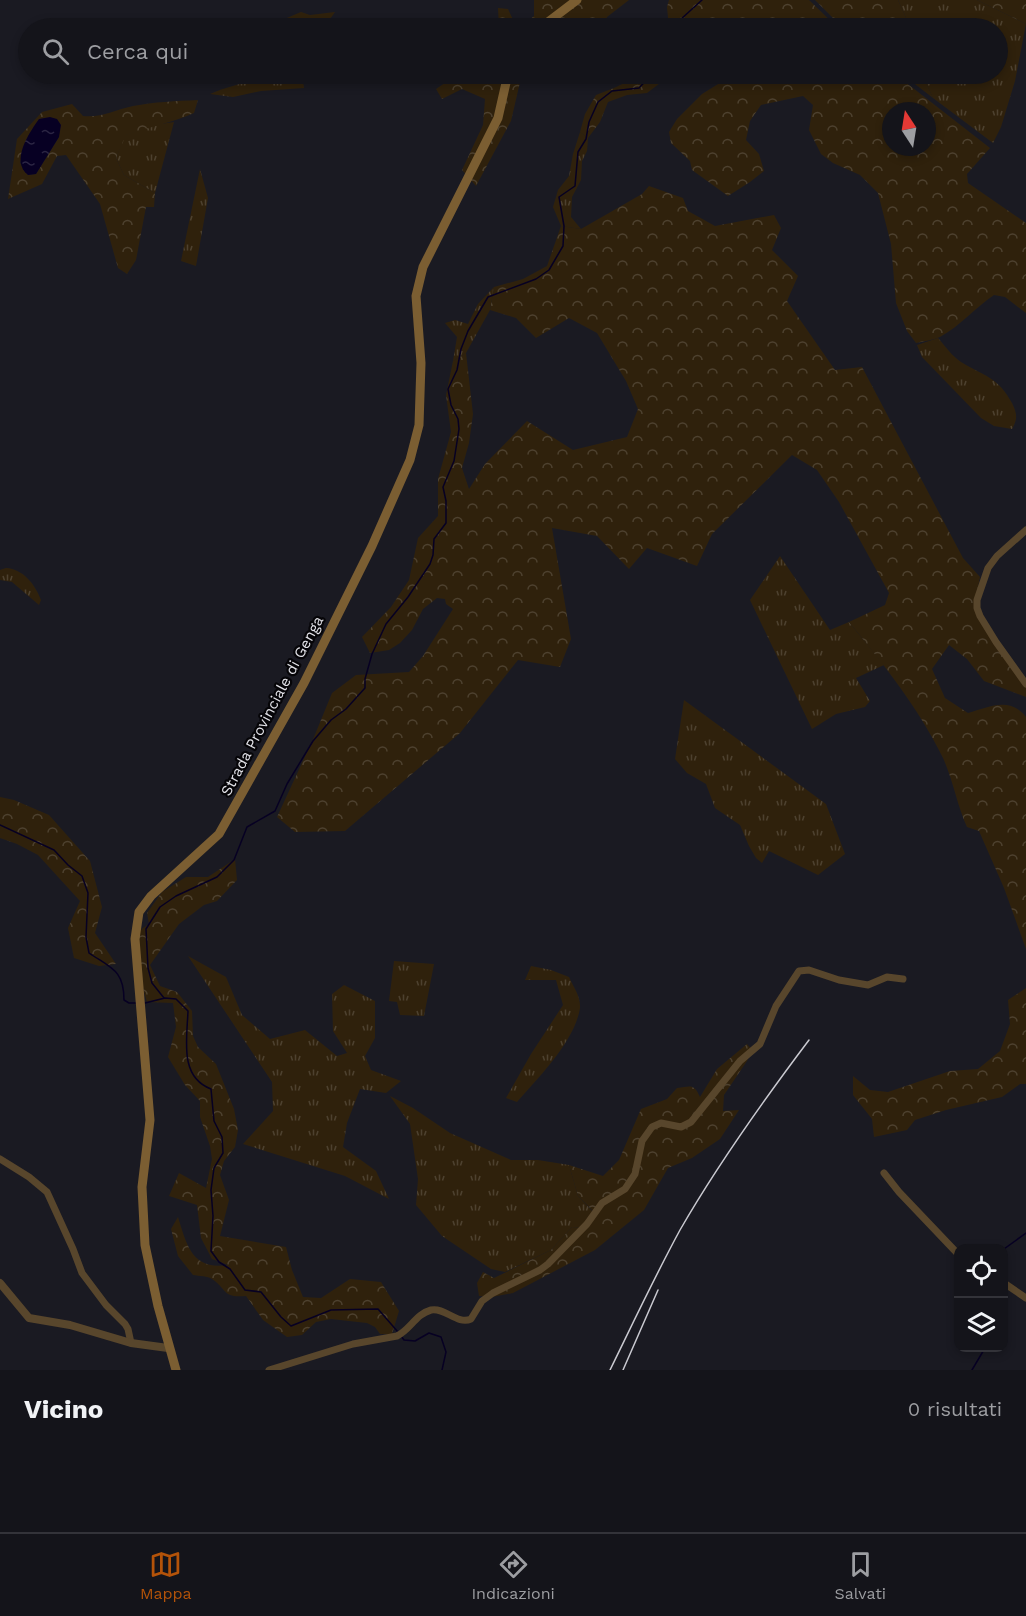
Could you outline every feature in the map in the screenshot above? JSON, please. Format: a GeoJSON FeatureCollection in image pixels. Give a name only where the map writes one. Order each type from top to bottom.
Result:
{"type":"FeatureCollection","features":[{"type":"Feature","properties":{"kind":"main road"},"geometry":{"type":"LineString","coordinates":[[553,18],[577,0]]}},
{"type":"Feature","properties":{"kind":"main road","name":"Strada Provinciale di Genga"},"geometry":{"type":"LineString","coordinates":[[176,1370],[168,1348],[145,1245],[142,1187],[150,1120],[135,939],[139,912],[151,896],[219,834],[304,683],[372,546],[411,460],[419,425],[421,363],[416,296],[423,267],[498,118],[505,84]]}},
{"type":"Feature","properties":{"kind":"street"},"geometry":{"type":"LineString","coordinates":[[1026,530],[997,556],[988,568],[977,600],[977,608],[996,642],[1026,684]]}},
{"type":"Feature","properties":{"kind":"street"},"geometry":{"type":"LineString","coordinates":[[268,1370],[353,1344],[400,1335],[417,1318],[430,1310],[468,1320],[482,1301],[493,1293],[548,1264],[587,1224],[602,1203],[625,1189],[635,1174],[647,1131],[656,1124],[681,1127],[688,1124],[707,1105],[740,1061],[760,1044],[776,1006],[799,971],[809,970],[839,980],[868,985],[887,977],[903,979]]}},
{"type":"Feature","properties":{"kind":"street"},"geometry":{"type":"LineString","coordinates":[[0,1159],[29,1177],[47,1192],[82,1273],[106,1305],[125,1324],[131,1343]]}},
{"type":"Feature","properties":{"kind":"street"},"geometry":{"type":"LineString","coordinates":[[884,1173],[954,1250]]}},
{"type":"Feature","properties":{"kind":"street"},"geometry":{"type":"LineString","coordinates":[[0,1283],[29,1318],[70,1325],[131,1343],[168,1348]]}},
{"type":"Feature","properties":{"kind":"street"},"geometry":{"type":"LineString","coordinates":[[1008,1286],[1026,1298]]}},
{"type":"Feature","properties":{"kind":"green space"},"geometry":{"type":"Polygon","coordinates":[[[534,0],[629,0],[607,18],[532,18],[534,16],[534,0]]]}},
{"type":"Feature","properties":{"kind":"green space"},"geometry":{"type":"Polygon","coordinates":[[[669,0],[809,0],[828,18],[668,18],[669,0]]]}},
{"type":"Feature","properties":{"kind":"green space"},"geometry":{"type":"Polygon","coordinates":[[[815,0],[898,0],[906,18],[833,18],[815,0]]]}},
{"type":"Feature","properties":{"kind":"green space"},"geometry":{"type":"Polygon","coordinates":[[[898,0],[977,0],[1026,24],[1015,81],[1001,127],[993,143],[933,98],[927,84],[1008,84],[1008,18],[906,18],[898,0]]]}},
{"type":"Feature","properties":{"kind":"green space"},"geometry":{"type":"Polygon","coordinates":[[[977,0],[1026,0],[1026,24],[977,0]]]}},
{"type":"Feature","properties":{"kind":"green space"},"geometry":{"type":"Polygon","coordinates":[[[498,8],[508,9],[512,18],[498,18],[498,8]]]}},
{"type":"Feature","properties":{"kind":"green space"},"geometry":{"type":"Polygon","coordinates":[[[301,12],[310,15],[335,12],[330,18],[287,18],[301,12]]]}},
{"type":"Feature","properties":{"kind":"green space"},"geometry":{"type":"Polygon","coordinates":[[[238,84],[303,84],[304,88],[261,91],[233,97],[210,94],[238,84]]]}},
{"type":"Feature","properties":{"kind":"green space"},"geometry":{"type":"Polygon","coordinates":[[[443,84],[520,84],[511,121],[476,186],[462,170],[483,125],[485,99],[462,89],[442,99],[436,89],[443,84]]]}},
{"type":"Feature","properties":{"kind":"green space"},"geometry":{"type":"Polygon","coordinates":[[[622,84],[659,84],[647,93],[627,95],[608,102],[600,122],[588,138],[580,132],[585,114],[596,95],[622,84]]]}},
{"type":"Feature","properties":{"kind":"green space"},"geometry":{"type":"Polygon","coordinates":[[[718,84],[908,84],[931,102],[882,102],[882,156],[936,156],[936,106],[990,148],[967,174],[968,183],[1026,223],[1026,313],[1005,297],[994,295],[947,333],[916,343],[907,331],[896,303],[891,244],[878,193],[860,175],[833,163],[821,154],[809,130],[813,105],[803,96],[761,105],[750,121],[746,140],[759,154],[764,171],[728,196],[692,170],[690,161],[671,143],[669,132],[677,119],[702,94],[718,84]]]}},
{"type":"Feature","properties":{"kind":"green space"},"geometry":{"type":"Polygon","coordinates":[[[915,84],[927,84],[933,98],[915,84]]]}},
{"type":"Feature","properties":{"kind":"green space"},"geometry":{"type":"Polygon","coordinates":[[[198,100],[194,113],[126,135],[116,158],[124,175],[155,193],[154,207],[146,207],[136,260],[127,274],[118,268],[100,204],[66,155],[57,156],[42,184],[8,199],[17,139],[42,112],[72,104],[83,116],[96,116],[133,106],[198,100]],[[34,126],[20,163],[28,175],[36,174],[59,137],[34,126]]]}},
{"type":"Feature","properties":{"kind":"green space"},"geometry":{"type":"Polygon","coordinates":[[[174,122],[155,193],[124,175],[116,158],[125,135],[154,125],[174,122]]]}},
{"type":"Feature","properties":{"kind":"green space"},"geometry":{"type":"Polygon","coordinates":[[[580,132],[588,138],[587,151],[582,161],[581,180],[572,197],[571,217],[581,229],[561,226],[553,207],[558,190],[569,176],[580,132]]]}},
{"type":"Feature","properties":{"kind":"green space"},"geometry":{"type":"Polygon","coordinates":[[[200,169],[208,198],[196,266],[181,261],[200,169]]]}},
{"type":"Feature","properties":{"kind":"green space"},"geometry":{"type":"Polygon","coordinates":[[[649,186],[683,198],[688,211],[715,226],[774,215],[781,228],[772,250],[798,276],[787,301],[835,370],[862,367],[963,558],[980,577],[975,602],[1026,687],[1026,697],[984,681],[967,659],[949,645],[932,669],[945,698],[968,713],[991,706],[1006,705],[1020,711],[1026,717],[1026,949],[1004,888],[979,831],[967,827],[943,758],[933,739],[900,687],[849,622],[885,605],[889,593],[839,502],[817,470],[792,455],[712,534],[697,566],[647,548],[629,569],[597,536],[552,528],[571,639],[560,667],[518,660],[460,733],[345,831],[295,832],[277,817],[332,693],[356,675],[409,672],[423,656],[453,609],[446,604],[445,599],[437,598],[423,609],[412,630],[400,643],[389,650],[370,653],[362,637],[391,607],[409,580],[418,538],[438,516],[438,479],[451,432],[446,395],[453,361],[466,353],[473,414],[469,443],[462,468],[469,489],[485,464],[527,421],[573,450],[627,437],[638,409],[626,381],[597,333],[569,318],[536,338],[516,318],[490,310],[494,287],[523,279],[547,266],[561,226],[581,229],[642,194],[649,186]]]}},
{"type":"Feature","properties":{"kind":"green space"},"geometry":{"type":"Polygon","coordinates":[[[494,287],[490,310],[466,353],[453,361],[457,337],[445,323],[455,320],[468,324],[478,304],[494,287]]]}},
{"type":"Feature","properties":{"kind":"green space"},"geometry":{"type":"Polygon","coordinates":[[[938,338],[958,360],[996,382],[1007,394],[1016,413],[1012,429],[994,426],[981,418],[922,357],[917,345],[938,338]]]}},
{"type":"Feature","properties":{"kind":"green space"},"geometry":{"type":"Polygon","coordinates":[[[780,556],[830,630],[849,622],[884,665],[856,678],[870,701],[865,707],[836,714],[812,729],[750,600],[780,556]]]}},
{"type":"Feature","properties":{"kind":"green space"},"geometry":{"type":"Polygon","coordinates":[[[6,568],[18,571],[28,578],[41,600],[39,605],[12,582],[0,580],[0,570],[6,568]]]}},
{"type":"Feature","properties":{"kind":"green space"},"geometry":{"type":"Polygon","coordinates":[[[684,700],[826,804],[845,854],[818,875],[769,851],[762,863],[756,858],[740,825],[715,808],[706,784],[687,773],[675,759],[684,700]]]}},
{"type":"Feature","properties":{"kind":"green space"},"geometry":{"type":"Polygon","coordinates":[[[0,797],[14,800],[49,815],[90,861],[102,907],[95,933],[116,964],[99,966],[74,958],[68,928],[80,901],[38,855],[0,838],[0,797]]]}},
{"type":"Feature","properties":{"kind":"green space"},"geometry":{"type":"Polygon","coordinates":[[[235,859],[237,880],[217,901],[204,905],[179,924],[150,965],[160,986],[177,992],[192,1011],[193,1036],[198,1047],[216,1064],[234,1109],[238,1130],[235,1147],[224,1161],[220,1175],[229,1200],[220,1236],[286,1247],[303,1297],[321,1298],[350,1279],[381,1282],[399,1311],[392,1334],[380,1334],[375,1327],[367,1323],[331,1319],[316,1322],[302,1335],[287,1337],[263,1320],[246,1296],[233,1296],[210,1278],[193,1275],[178,1256],[171,1229],[178,1217],[188,1246],[199,1260],[216,1266],[228,1265],[212,1259],[201,1238],[197,1205],[169,1196],[179,1173],[206,1188],[212,1159],[200,1117],[200,1101],[185,1085],[168,1057],[176,1027],[173,1003],[147,1002],[138,965],[138,936],[141,930],[149,924],[147,913],[162,892],[186,877],[208,877],[235,859]]]}},
{"type":"Feature","properties":{"kind":"green space"},"geometry":{"type":"Polygon","coordinates":[[[188,956],[226,977],[242,1015],[270,1039],[305,1030],[337,1056],[347,1053],[333,1031],[332,994],[344,985],[375,1001],[375,1038],[365,1056],[371,1070],[401,1081],[386,1093],[360,1089],[347,1123],[343,1147],[376,1171],[389,1199],[345,1176],[243,1144],[273,1111],[272,1082],[188,956]]]}},
{"type":"Feature","properties":{"kind":"green space"},"geometry":{"type":"Polygon","coordinates":[[[394,961],[434,964],[424,1016],[400,1015],[397,1002],[389,1001],[394,961]]]}},
{"type":"Feature","properties":{"kind":"green space"},"geometry":{"type":"Polygon","coordinates":[[[531,966],[569,977],[578,996],[580,1008],[577,1021],[563,1046],[517,1102],[506,1098],[563,1005],[556,980],[525,980],[531,966]]]}},
{"type":"Feature","properties":{"kind":"green space"},"geometry":{"type":"Polygon","coordinates":[[[1026,988],[1026,1084],[1020,1084],[1002,1097],[946,1110],[915,1120],[907,1130],[874,1137],[872,1119],[853,1095],[853,1076],[870,1090],[888,1092],[950,1071],[978,1069],[1000,1051],[1010,1024],[1008,1000],[1026,988]]]}},
{"type":"Feature","properties":{"kind":"green space"},"geometry":{"type":"Polygon","coordinates":[[[747,1044],[752,1050],[724,1095],[723,1111],[739,1110],[720,1139],[692,1158],[668,1168],[644,1210],[595,1250],[513,1293],[492,1297],[479,1296],[477,1283],[483,1272],[494,1278],[551,1250],[572,1227],[584,1228],[596,1214],[578,1196],[569,1165],[603,1176],[619,1160],[641,1109],[667,1099],[677,1088],[692,1087],[700,1097],[717,1069],[747,1044]]]}},
{"type":"Feature","properties":{"kind":"green space"},"geometry":{"type":"Polygon","coordinates":[[[390,1096],[413,1108],[450,1133],[511,1160],[538,1160],[569,1165],[578,1196],[596,1215],[584,1228],[572,1227],[551,1250],[505,1272],[491,1269],[442,1236],[416,1205],[418,1179],[410,1124],[390,1096]]]}},
{"type":"Feature","properties":{"kind":"water"},"geometry":{"type":"Polygon","coordinates":[[[50,117],[57,119],[61,125],[59,137],[36,174],[28,175],[21,162],[23,147],[39,119],[50,117]]]}},
{"type":"Feature","properties":{"kind":"waterway"},"geometry":{"type":"LineString","coordinates":[[682,18],[702,0]]}},
{"type":"Feature","properties":{"kind":"waterway"},"geometry":{"type":"LineString","coordinates":[[164,998],[152,983],[148,968],[146,929],[160,907],[176,896],[217,877],[234,860],[247,827],[275,811],[287,784],[313,741],[331,720],[346,709],[365,688],[365,679],[372,654],[386,624],[430,564],[434,539],[446,523],[446,501],[443,487],[454,461],[459,429],[448,389],[457,370],[461,349],[468,331],[488,297],[536,279],[549,270],[563,246],[564,226],[559,197],[575,186],[578,152],[586,139],[589,122],[598,102],[612,91],[639,88],[643,84]]}},
{"type":"Feature","properties":{"kind":"waterway"},"geometry":{"type":"LineString","coordinates":[[0,825],[54,850],[82,876],[88,893],[86,937],[89,953],[119,976],[124,1000],[137,1003]]}},
{"type":"Feature","properties":{"kind":"waterway"},"geometry":{"type":"LineString","coordinates":[[145,1003],[165,998],[176,999],[188,1011],[186,1045],[189,1066],[194,1076],[211,1089],[214,1121],[222,1137],[223,1153],[214,1168],[211,1190],[213,1216],[211,1251],[219,1262],[230,1269],[245,1290],[261,1292],[291,1326],[331,1310],[378,1309],[398,1332]]}},
{"type":"Feature","properties":{"kind":"waterway"},"geometry":{"type":"LineString","coordinates":[[1008,1246],[1026,1233]]}},
{"type":"Feature","properties":{"kind":"waterway"},"geometry":{"type":"LineString","coordinates":[[401,1336],[404,1340],[415,1341],[429,1333],[441,1337],[446,1352],[442,1370]]}},
{"type":"Feature","properties":{"kind":"waterway"},"geometry":{"type":"LineString","coordinates":[[972,1370],[983,1352]]}},
{"type":"Feature","properties":{"kind":"railway"},"geometry":{"type":"LineString","coordinates":[[610,1370],[680,1230],[695,1205],[742,1133],[809,1040]]}},
{"type":"Feature","properties":{"kind":"railway"},"geometry":{"type":"LineString","coordinates":[[623,1370],[658,1290]]}}]}
